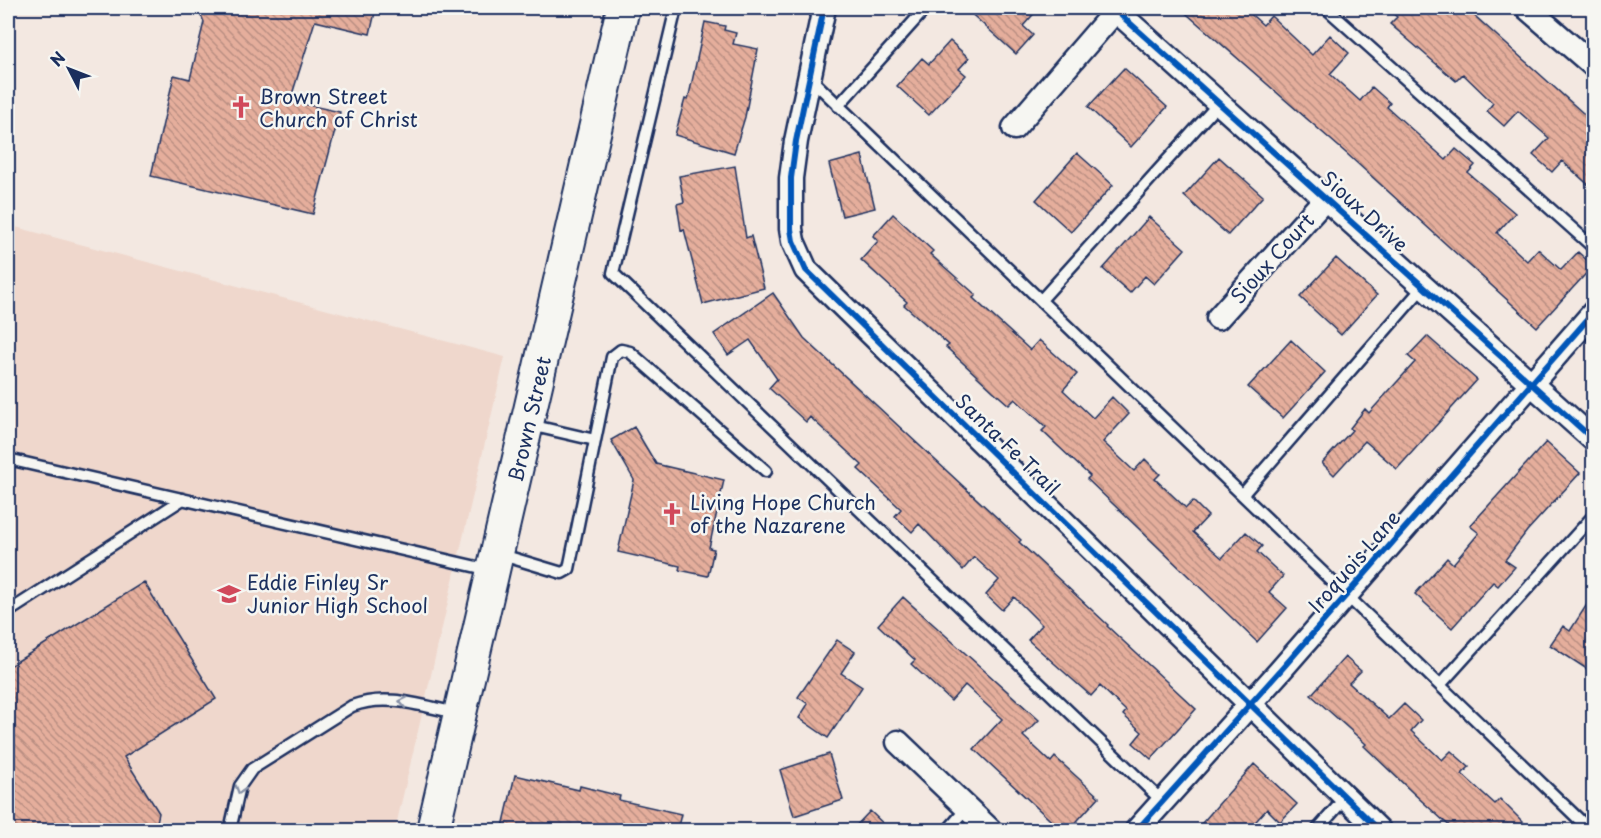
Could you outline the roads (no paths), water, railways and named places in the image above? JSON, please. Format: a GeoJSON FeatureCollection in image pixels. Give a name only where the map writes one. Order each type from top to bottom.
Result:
{"type":"FeatureCollection","features":[{"type":"Feature","properties":{"kind":"main road","name":"Brown Street"},"geometry":{"type":"LineString","coordinates":[[433,831],[623,8]]}},
{"type":"Feature","properties":{"kind":"street","name":"Santa Fe Trail"},"geometry":{"type":"LineString","coordinates":[[824,8],[791,178],[790,229],[806,270],[1379,831]]}},
{"type":"Feature","properties":{"kind":"street"},"geometry":{"type":"LineString","coordinates":[[1527,8],[1593,66]]}},
{"type":"Feature","properties":{"kind":"street"},"geometry":{"type":"LineString","coordinates":[[1014,128],[1114,9]]}},
{"type":"Feature","properties":{"kind":"street","name":"Sioux Drive"},"geometry":{"type":"LineString","coordinates":[[1114,9],[1593,440]]}},
{"type":"Feature","properties":{"kind":"street","name":"Sioux Court"},"geometry":{"type":"LineString","coordinates":[[1218,318],[1326,198]]}},
{"type":"Feature","properties":{"kind":"street","name":"Iroquois Lane"},"geometry":{"type":"LineString","coordinates":[[1137,831],[1251,704],[1593,312]]}},
{"type":"Feature","properties":{"kind":"street"},"geometry":{"type":"LineString","coordinates":[[898,742],[990,831]]}},
{"type":"Feature","properties":{"kind":"lane"},"geometry":{"type":"LineString","coordinates":[[676,8],[613,273],[1163,802]]}},
{"type":"Feature","properties":{"kind":"lane"},"geometry":{"type":"LineString","coordinates":[[838,106],[926,8]]}},
{"type":"Feature","properties":{"kind":"lane"},"geometry":{"type":"LineString","coordinates":[[1326,8],[1593,248]]}},
{"type":"Feature","properties":{"kind":"lane"},"geometry":{"type":"LineString","coordinates":[[809,77],[1441,684],[1590,831]]}},
{"type":"Feature","properties":{"kind":"lane"},"geometry":{"type":"LineString","coordinates":[[1041,300],[1219,103]]}},
{"type":"Feature","properties":{"kind":"lane"},"geometry":{"type":"LineString","coordinates":[[1243,494],[1424,286]]}},
{"type":"Feature","properties":{"kind":"lane"},"geometry":{"type":"LineString","coordinates":[[8,459],[183,499],[496,562],[562,573],[568,569],[612,357],[621,350],[630,352],[766,471]]}},
{"type":"Feature","properties":{"kind":"lane"},"geometry":{"type":"LineString","coordinates":[[527,424],[595,440]]}},
{"type":"Feature","properties":{"kind":"lane"},"geometry":{"type":"LineString","coordinates":[[8,612],[183,499]]}},
{"type":"Feature","properties":{"kind":"lane"},"geometry":{"type":"LineString","coordinates":[[1441,684],[1593,515]]}},
{"type":"Feature","properties":{"kind":"lane"},"geometry":{"type":"LineString","coordinates":[[230,831],[240,786],[252,769],[352,706],[370,699],[389,700],[460,713]]}},
{"type":"Feature","properties":{"kind":"lane"},"geometry":{"type":"LineString","coordinates":[[1317,831],[1345,798]]}},
{"type":"Feature","properties":{"kind":"lane"},"geometry":{"type":"LineString","coordinates":[[948,831],[967,808]]}},
{"type":"Feature","properties":{"kind":"place","name":"Brown Street Church of Christ"},"geometry":{"type":"Point","coordinates":[241,107]}},
{"type":"Feature","properties":{"kind":"place","name":"Living Hope Church of the Nazarene"},"geometry":{"type":"Point","coordinates":[672,514]}},
{"type":"Feature","properties":{"kind":"place","name":"Eddie Finley Sr Junior High School"},"geometry":{"type":"Point","coordinates":[229,594]}}]}
